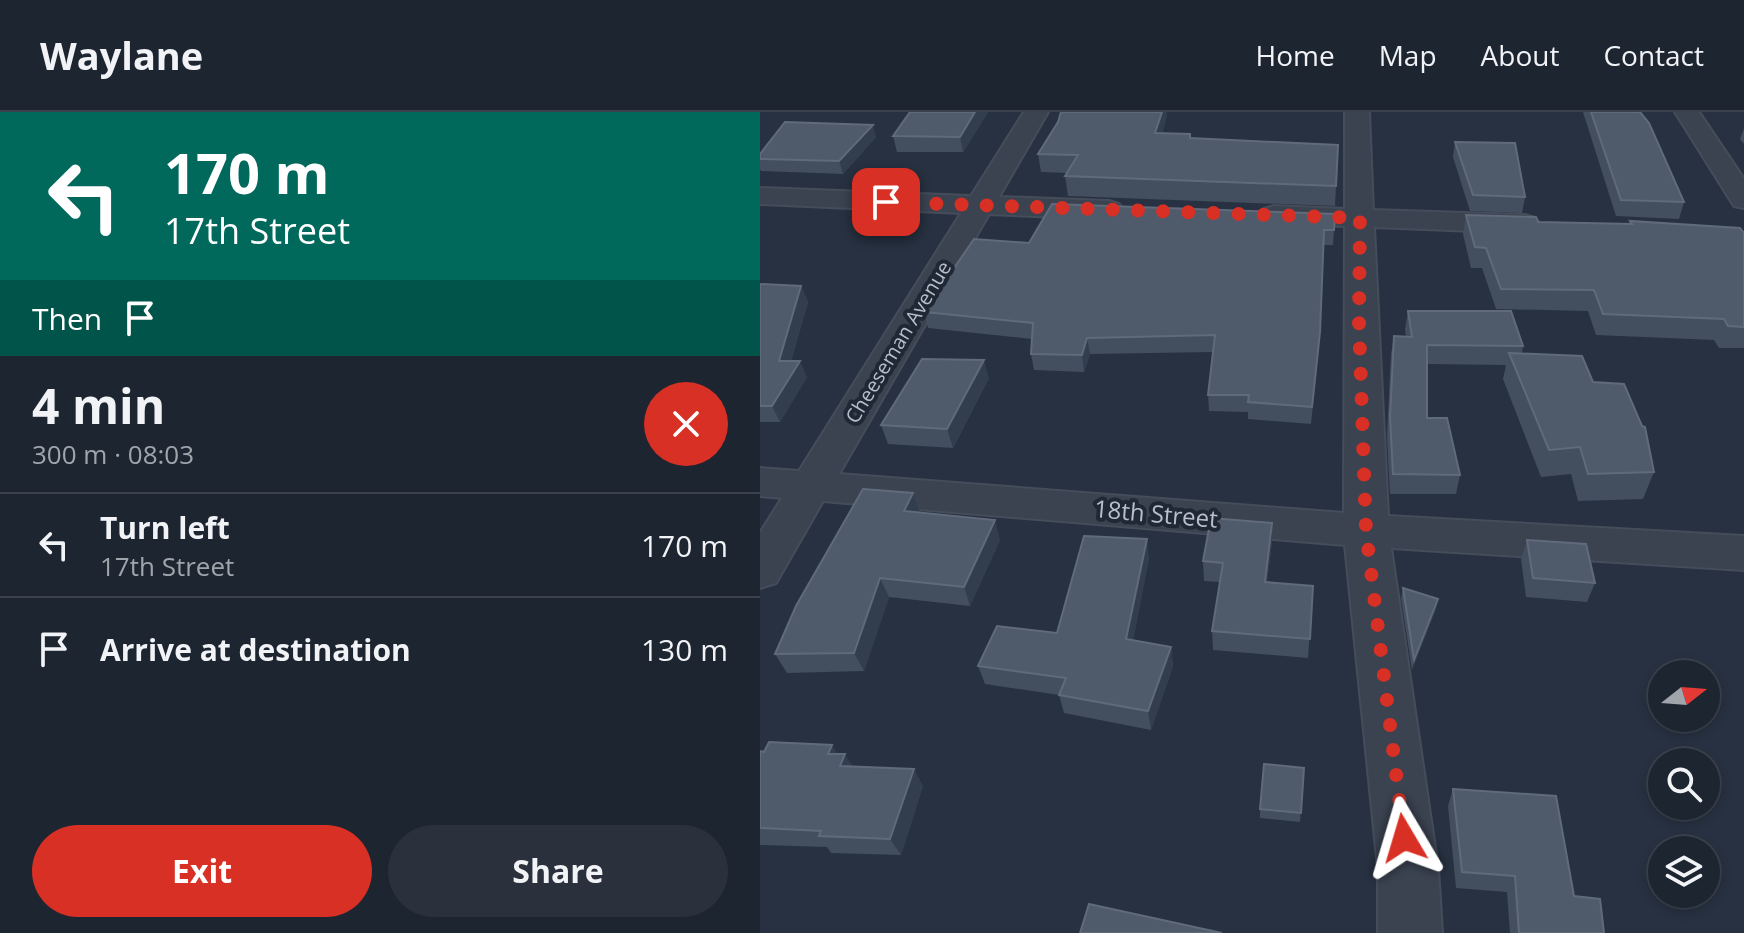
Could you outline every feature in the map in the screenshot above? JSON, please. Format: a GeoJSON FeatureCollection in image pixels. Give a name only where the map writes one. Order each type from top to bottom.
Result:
{"type":"FeatureCollection","features":[{"type":"Feature","properties":{"kind":"street","name":"Cheeseman Avenue"},"geometry":{"type":"LineString","coordinates":[[760,571],[1036,112]]}},
{"type":"Feature","properties":{"kind":"street"},"geometry":{"type":"LineString","coordinates":[[1357,112],[1359,322],[1366,531],[1408,868],[1410,933]]}},
{"type":"Feature","properties":{"kind":"street"},"geometry":{"type":"LineString","coordinates":[[1687,112],[1744,200]]}},
{"type":"Feature","properties":{"kind":"street"},"geometry":{"type":"LineString","coordinates":[[760,196],[1138,211]]}},
{"type":"Feature","properties":{"kind":"street"},"geometry":{"type":"LineString","coordinates":[[1249,215],[1560,226]]}},
{"type":"Feature","properties":{"kind":"street","name":"18th Street"},"geometry":{"type":"LineString","coordinates":[[760,482],[1366,531],[1744,553]]}},
{"type":"Feature","properties":{"kind":"building"},"geometry":{"type":"Polygon","coordinates":[[[910,112],[975,112],[960,137],[893,136],[910,112]]]}},
{"type":"Feature","properties":{"kind":"building"},"geometry":{"type":"Polygon","coordinates":[[[1061,112],[1162,112],[1155,133],[1190,134],[1190,138],[1338,145],[1336,186],[1065,176],[1078,155],[1038,154],[1061,112]]]}},
{"type":"Feature","properties":{"kind":"building"},"geometry":{"type":"Polygon","coordinates":[[[1591,112],[1640,112],[1649,123],[1684,202],[1621,200],[1591,112]]]}},
{"type":"Feature","properties":{"kind":"building"},"geometry":{"type":"Polygon","coordinates":[[[785,122],[873,125],[839,161],[760,159],[760,154],[785,122]]]}},
{"type":"Feature","properties":{"kind":"building"},"geometry":{"type":"Polygon","coordinates":[[[1455,142],[1515,143],[1525,197],[1473,195],[1455,142]]]}},
{"type":"Feature","properties":{"kind":"building"},"geometry":{"type":"Polygon","coordinates":[[[1052,204],[1335,214],[1334,230],[1324,230],[1320,332],[1312,407],[1248,402],[1249,395],[1208,395],[1215,335],[1087,338],[1082,355],[1031,354],[1033,323],[924,312],[974,239],[1029,243],[1052,204]]]}},
{"type":"Feature","properties":{"kind":"building"},"geometry":{"type":"Polygon","coordinates":[[[1466,215],[1536,217],[1538,222],[1632,224],[1630,221],[1740,228],[1744,233],[1744,327],[1728,326],[1724,319],[1603,314],[1594,290],[1501,289],[1486,248],[1475,247],[1466,215]]]}},
{"type":"Feature","properties":{"kind":"building"},"geometry":{"type":"Polygon","coordinates":[[[760,284],[801,286],[779,361],[800,361],[772,406],[760,406],[760,284]]]}},
{"type":"Feature","properties":{"kind":"building"},"geometry":{"type":"Polygon","coordinates":[[[1408,311],[1511,311],[1523,346],[1427,345],[1427,418],[1447,418],[1460,475],[1393,474],[1390,417],[1394,336],[1412,337],[1408,311]]]}},
{"type":"Feature","properties":{"kind":"building"},"geometry":{"type":"Polygon","coordinates":[[[1509,353],[1582,356],[1593,382],[1624,384],[1645,427],[1654,472],[1588,474],[1580,447],[1549,450],[1509,353]]]}},
{"type":"Feature","properties":{"kind":"building"},"geometry":{"type":"Polygon","coordinates":[[[922,359],[984,360],[947,429],[881,425],[922,359]]]}},
{"type":"Feature","properties":{"kind":"building"},"geometry":{"type":"Polygon","coordinates":[[[863,489],[913,493],[904,511],[995,520],[964,587],[880,578],[854,653],[775,654],[796,606],[863,489]]]}},
{"type":"Feature","properties":{"kind":"building"},"geometry":{"type":"Polygon","coordinates":[[[1211,518],[1272,523],[1265,582],[1313,586],[1310,639],[1212,631],[1223,563],[1203,561],[1211,518]]]}},
{"type":"Feature","properties":{"kind":"building"},"geometry":{"type":"Polygon","coordinates":[[[1084,536],[1147,539],[1126,639],[1171,647],[1148,711],[1059,695],[1066,678],[978,666],[997,626],[1057,633],[1084,536]]]}},
{"type":"Feature","properties":{"kind":"building"},"geometry":{"type":"Polygon","coordinates":[[[1527,540],[1586,544],[1595,583],[1533,578],[1527,540]]]}},
{"type":"Feature","properties":{"kind":"building"},"geometry":{"type":"Polygon","coordinates":[[[1403,588],[1438,599],[1414,660],[1403,588]]]}},
{"type":"Feature","properties":{"kind":"building"},"geometry":{"type":"Polygon","coordinates":[[[769,742],[832,745],[828,754],[845,754],[840,766],[914,769],[890,839],[819,836],[821,831],[760,828],[760,751],[764,752],[769,742]]]}},
{"type":"Feature","properties":{"kind":"building"},"geometry":{"type":"Polygon","coordinates":[[[1264,764],[1304,768],[1301,813],[1260,809],[1264,764]]]}},
{"type":"Feature","properties":{"kind":"building"},"geometry":{"type":"Polygon","coordinates":[[[1453,789],[1556,796],[1574,896],[1600,899],[1604,933],[1519,933],[1515,876],[1462,872],[1453,789]]]}},
{"type":"Feature","properties":{"kind":"building"},"geometry":{"type":"Polygon","coordinates":[[[1089,904],[1222,933],[1080,933],[1089,904]]]}},
{"type":"Feature","properties":{"kind":"route"},"geometry":{"type":"LineString","coordinates":[[886,202],[1360,218],[1359,322],[1366,531],[1404,838]]}}]}
